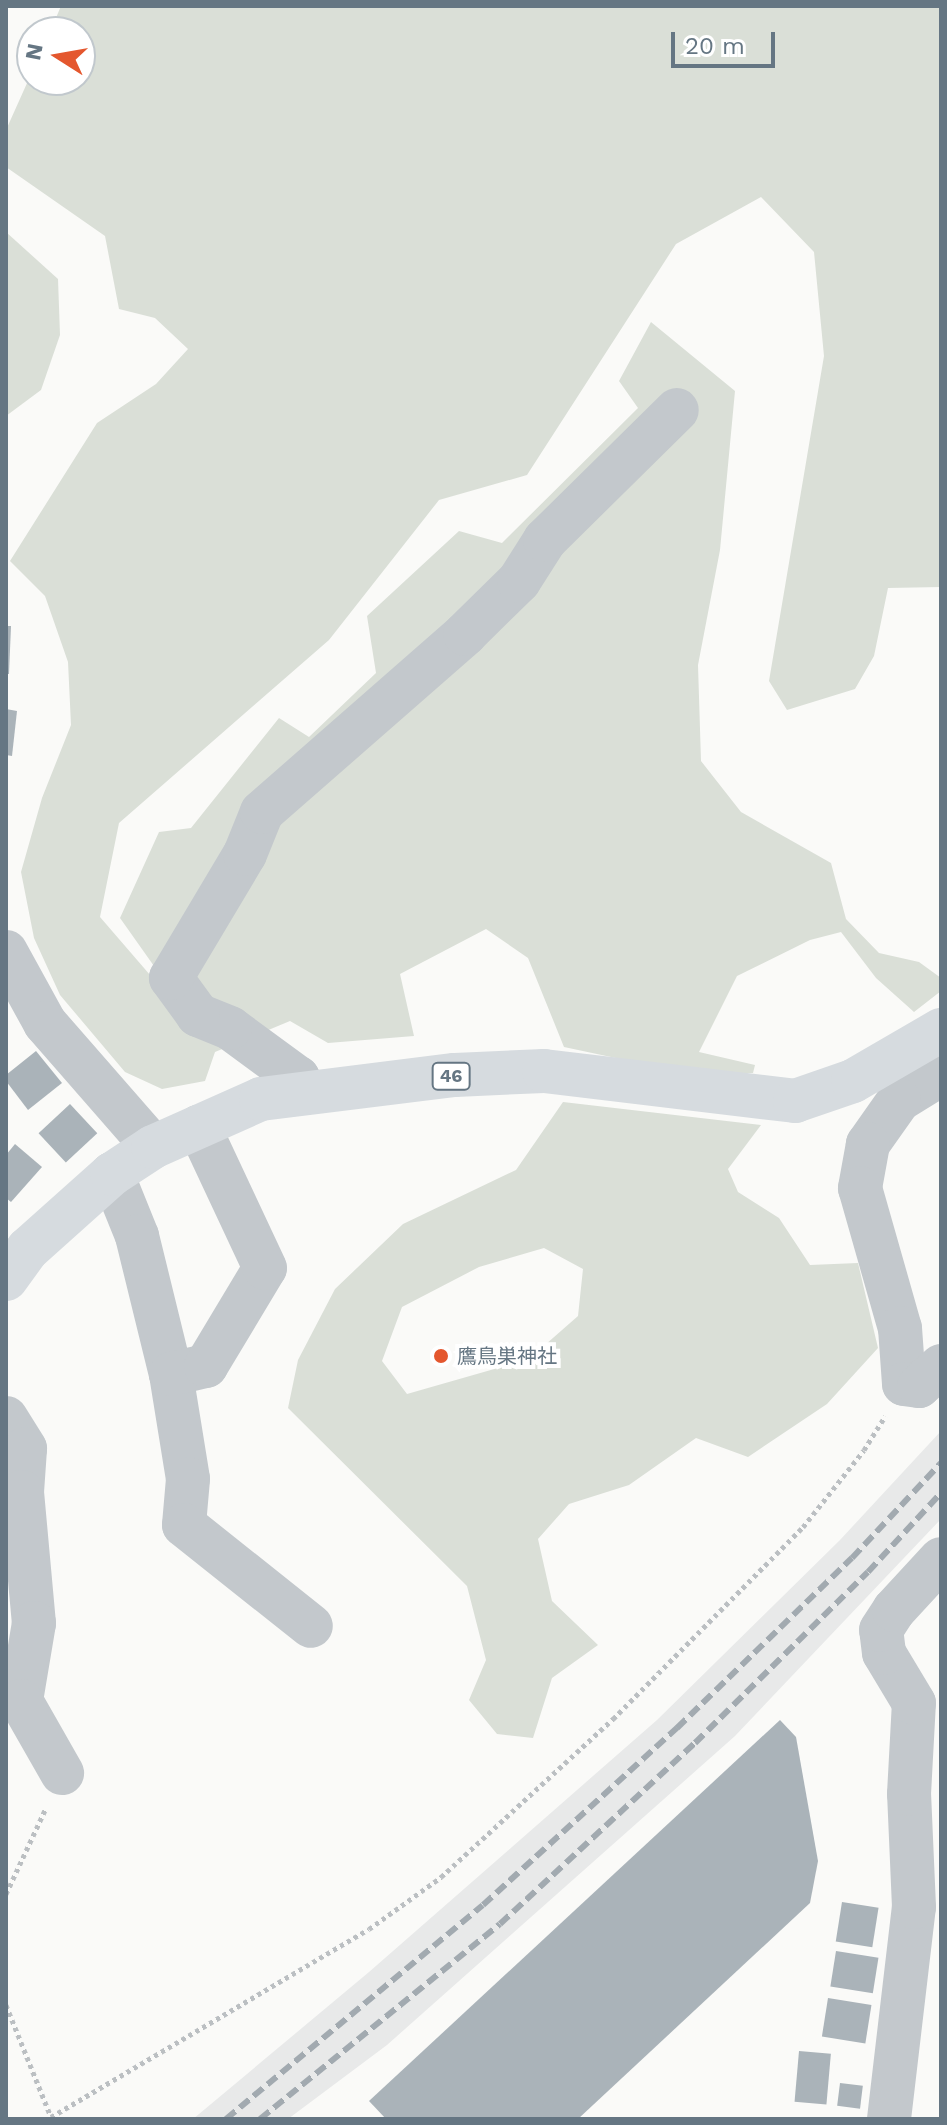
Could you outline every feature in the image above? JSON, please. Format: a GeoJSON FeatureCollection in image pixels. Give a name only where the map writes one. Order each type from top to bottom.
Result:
{"type":"FeatureCollection","features":[{"type":"Feature","properties":{"kind":"main road","name":"46"},"geometry":{"type":"LineString","coordinates":[[6,1279],[28,1249],[112,1174],[153,1147],[261,1099],[455,1075],[544,1071],[795,1101],[853,1081],[941,1030]]}},
{"type":"Feature","properties":{"kind":"street"},"geometry":{"type":"LineString","coordinates":[[305,1093],[298,1078],[230,1028],[198,1015],[171,978],[245,854],[262,812],[465,634],[519,581],[545,540],[677,410]]}},
{"type":"Feature","properties":{"kind":"street"},"geometry":{"type":"LineString","coordinates":[[6,952],[45,1023],[153,1147]]}},
{"type":"Feature","properties":{"kind":"street"},"geometry":{"type":"LineString","coordinates":[[923,1375],[900,1328],[860,1188],[868,1144],[883,1122],[899,1100],[941,1074]]}},
{"type":"Feature","properties":{"kind":"street"},"geometry":{"type":"LineString","coordinates":[[171,1374],[206,1366],[265,1268],[199,1127]]}},
{"type":"Feature","properties":{"kind":"street"},"geometry":{"type":"LineString","coordinates":[[112,1174],[137,1236],[171,1374],[188,1479],[184,1525],[311,1626]]}},
{"type":"Feature","properties":{"kind":"street"},"geometry":{"type":"LineString","coordinates":[[6,1418],[25,1449],[22,1492],[34,1623],[21,1701],[62,1773]]}},
{"type":"Feature","properties":{"kind":"street"},"geometry":{"type":"LineString","coordinates":[[889,2119],[914,1907],[909,1794],[914,1703],[884,1653],[881,1630],[941,1559]]}},
{"type":"Feature","properties":{"kind":"path"},"geometry":{"type":"LineString","coordinates":[[6,2005],[51,2117],[369,1929],[441,1877],[613,1719],[803,1527],[923,1375]]}},
{"type":"Feature","properties":{"kind":"path"},"geometry":{"type":"LineString","coordinates":[[6,1894],[62,1773]]}},
{"type":"Feature","properties":{"kind":"shaded area"},"geometry":{"type":"Polygon","coordinates":[[[61,6],[941,6],[941,587],[888,588],[874,656],[855,689],[787,710],[769,681],[824,356],[814,252],[761,197],[676,244],[527,475],[439,500],[329,640],[119,823],[100,917],[207,1041],[120,918],[159,832],[191,828],[279,718],[309,737],[376,673],[367,616],[459,531],[502,543],[638,408],[619,381],[651,322],[735,391],[720,550],[698,665],[701,761],[741,812],[831,863],[846,919],[879,953],[919,962],[941,978],[941,991],[914,1012],[876,978],[841,932],[810,940],[737,976],[699,1052],[755,1065],[753,1073],[691,1074],[564,1047],[528,958],[486,929],[400,974],[414,1036],[328,1043],[290,1021],[215,1052],[205,1081],[162,1089],[125,1072],[60,995],[34,938],[21,872],[42,798],[71,725],[68,662],[45,596],[10,561],[97,423],[156,384],[188,349],[155,318],[119,309],[105,236],[6,167],[6,130],[21,96],[96,96],[96,16],[57,16],[61,6]]]}},
{"type":"Feature","properties":{"kind":"shaded area"},"geometry":{"type":"Polygon","coordinates":[[[6,232],[58,279],[60,335],[41,390],[6,416],[6,232]]]}},
{"type":"Feature","properties":{"kind":"shaded area"},"geometry":{"type":"Polygon","coordinates":[[[563,1102],[761,1125],[728,1169],[738,1192],[779,1218],[810,1265],[858,1263],[878,1348],[827,1404],[748,1457],[696,1438],[629,1485],[569,1504],[538,1539],[552,1601],[598,1645],[552,1678],[533,1738],[497,1734],[469,1700],[486,1660],[467,1586],[288,1408],[298,1360],[335,1289],[403,1224],[516,1170],[563,1102]],[[544,1248],[479,1267],[402,1307],[382,1361],[407,1394],[529,1359],[578,1316],[583,1269],[544,1248]]]}},
{"type":"Feature","properties":{"kind":"shaded area"},"geometry":{"type":"Polygon","coordinates":[[[941,1431],[941,1519],[735,1736],[387,2045],[288,2119],[193,2119],[369,1972],[657,1720],[840,1540],[941,1431]]]}},
{"type":"Feature","properties":{"kind":"building"},"geometry":{"type":"Polygon","coordinates":[[[6,626],[11,626],[9,674],[6,674],[6,626]]]}},
{"type":"Feature","properties":{"kind":"building"},"geometry":{"type":"Polygon","coordinates":[[[6,709],[17,711],[12,756],[6,755],[6,709]]]}},
{"type":"Feature","properties":{"kind":"building"},"geometry":{"type":"Polygon","coordinates":[[[36,1051],[62,1083],[28,1110],[6,1081],[6,1075],[36,1051]]]}},
{"type":"Feature","properties":{"kind":"building"},"geometry":{"type":"Polygon","coordinates":[[[70,1104],[97,1133],[66,1163],[39,1133],[70,1104]]]}},
{"type":"Feature","properties":{"kind":"building"},"geometry":{"type":"Polygon","coordinates":[[[15,1144],[42,1167],[11,1202],[6,1198],[6,1155],[15,1144]]]}},
{"type":"Feature","properties":{"kind":"building"},"geometry":{"type":"Polygon","coordinates":[[[780,1720],[796,1737],[818,1861],[810,1903],[578,2119],[386,2119],[369,2101],[780,1720]]]}},
{"type":"Feature","properties":{"kind":"building"},"geometry":{"type":"Polygon","coordinates":[[[842,1902],[879,1908],[872,1947],[836,1942],[842,1902]]]}},
{"type":"Feature","properties":{"kind":"building"},"geometry":{"type":"Polygon","coordinates":[[[836,1951],[878,1958],[873,1993],[830,1987],[836,1951]]]}},
{"type":"Feature","properties":{"kind":"building"},"geometry":{"type":"Polygon","coordinates":[[[828,1998],[871,2005],[865,2043],[822,2037],[828,1998]]]}},
{"type":"Feature","properties":{"kind":"building"},"geometry":{"type":"Polygon","coordinates":[[[799,2051],[831,2054],[826,2105],[795,2102],[799,2051]]]}},
{"type":"Feature","properties":{"kind":"building"},"geometry":{"type":"Polygon","coordinates":[[[840,2083],[863,2086],[860,2109],[837,2106],[840,2083]]]}},
{"type":"Feature","properties":{"kind":"railway"},"geometry":{"type":"LineString","coordinates":[[226,2119],[483,1905],[677,1728],[852,1558],[941,1463]]}},
{"type":"Feature","properties":{"kind":"railway"},"geometry":{"type":"LineString","coordinates":[[260,2119],[500,1924],[695,1743],[868,1572],[941,1493]]}},
{"type":"Feature","properties":{"kind":"place","name":"鷹鳥巣神社"},"geometry":{"type":"Point","coordinates":[441,1356]}}]}
